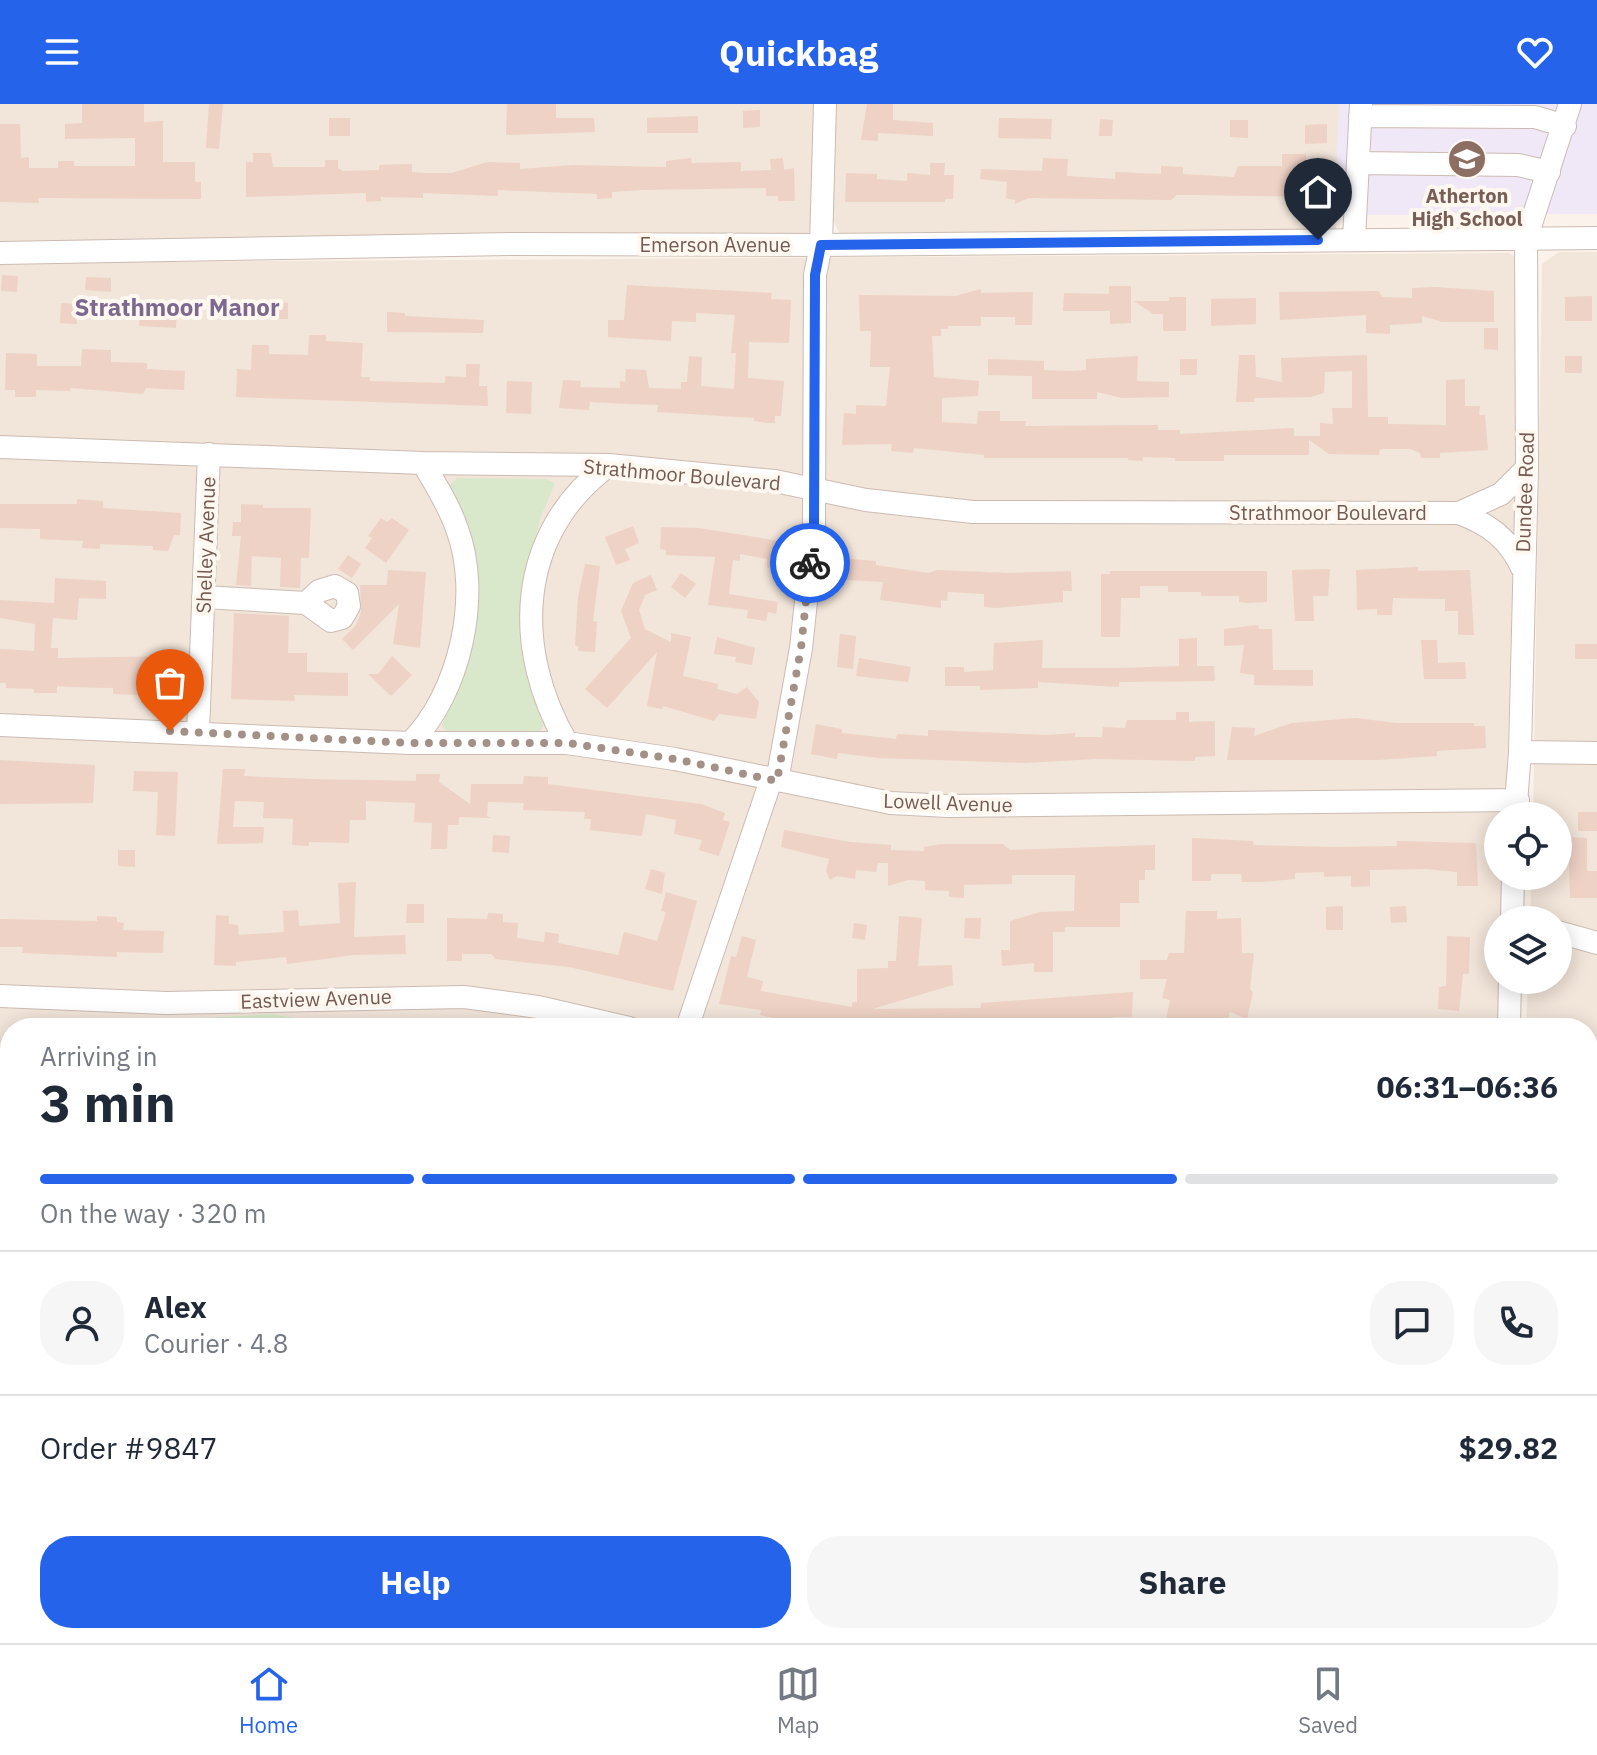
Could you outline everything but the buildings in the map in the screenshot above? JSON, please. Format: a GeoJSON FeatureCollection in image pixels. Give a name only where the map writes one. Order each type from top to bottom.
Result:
{"type":"FeatureCollection","features":[{"type":"Feature","properties":{"kind":"street"},"geometry":{"type":"LineString","coordinates":[[691,1018],[774,780],[801,648],[814,527],[815,275],[821,245],[825,104]]}},
{"type":"Feature","properties":{"kind":"street"},"geometry":{"type":"LineString","coordinates":[[1354,239],[1360,110],[1535,117],[1568,115]]}},
{"type":"Feature","properties":{"kind":"street","name":"Dundee Road"},"geometry":{"type":"LineString","coordinates":[[1516,802],[1527,468],[1526,239],[1568,115]]}},
{"type":"Feature","properties":{"kind":"street"},"geometry":{"type":"LineString","coordinates":[[1359,163],[1518,165],[1549,172]]}},
{"type":"Feature","properties":{"kind":"street"},"geometry":{"type":"LineString","coordinates":[[1526,239],[1597,238]]}},
{"type":"Feature","properties":{"kind":"street","name":"Emerson Avenue"},"geometry":{"type":"LineString","coordinates":[[0,253],[514,244],[821,245],[1526,239]]}},
{"type":"Feature","properties":{"kind":"street","name":"Strathmoor Boulevard"},"geometry":{"type":"LineString","coordinates":[[0,447],[423,463],[609,465],[775,481],[866,500],[973,512],[1459,513],[1501,494],[1527,468]]}},
{"type":"Feature","properties":{"kind":"street","name":"Shelley Avenue"},"geometry":{"type":"LineString","coordinates":[[198,732],[209,454]]}},
{"type":"Feature","properties":{"kind":"street"},"geometry":{"type":"LineString","coordinates":[[410,743],[431,721],[453,679],[462,636],[465,587],[458,531],[423,463]]}},
{"type":"Feature","properties":{"kind":"street"},"geometry":{"type":"LineString","coordinates":[[567,743],[550,714],[538,680],[532,649],[536,575],[546,536],[557,517],[587,482],[609,465]]}},
{"type":"Feature","properties":{"kind":"street","name":"Strathmoor Boulevard"},"geometry":{"type":"LineString","coordinates":[[1459,513],[1495,531],[1513,550],[1523,569]]}},
{"type":"Feature","properties":{"kind":"street"},"geometry":{"type":"LineString","coordinates":[[203,597],[306,603]]}},
{"type":"Feature","properties":{"kind":"street","name":"Lowell Avenue"},"geometry":{"type":"LineString","coordinates":[[0,725],[410,743],[567,743],[675,759],[891,803],[948,806],[1484,808]]}},
{"type":"Feature","properties":{"kind":"street"},"geometry":{"type":"LineString","coordinates":[[1520,752],[1597,753]]}},
{"type":"Feature","properties":{"kind":"street"},"geometry":{"type":"LineString","coordinates":[[1572,936],[1597,943]]}},
{"type":"Feature","properties":{"kind":"street"},"geometry":{"type":"LineString","coordinates":[[1509,1018],[1510,994]]}},
{"type":"Feature","properties":{"kind":"street","name":"Eastview Avenue"},"geometry":{"type":"LineString","coordinates":[[0,996],[166,1003],[464,997],[538,1007],[586,1018]]}},
{"type":"Feature","properties":{"kind":"shaded area"},"geometry":{"type":"Polygon","coordinates":[[[0,104],[816,104],[813,224],[806,237],[0,243],[0,104]]]}},
{"type":"Feature","properties":{"kind":"shaded area"},"geometry":{"type":"Polygon","coordinates":[[[835,104],[1339,104],[1336,232],[841,236],[829,213],[835,104]]]}},
{"type":"Feature","properties":{"kind":"shaded area","name":"Atherton High School"},"geometry":{"type":"Polygon","coordinates":[[[1339,104],[1597,104],[1597,214],[1334,215],[1339,104]]]}},
{"type":"Feature","properties":{"kind":"shaded area"},"geometry":{"type":"Polygon","coordinates":[[[1559,252],[1597,252],[1597,1018],[1526,1018],[1527,994],[1572,994],[1572,906],[1531,906],[1531,890],[1572,890],[1572,802],[1533,802],[1542,264],[1559,252]]]}},
{"type":"Feature","properties":{"kind":"shaded area"},"geometry":{"type":"Polygon","coordinates":[[[1509,253],[1521,261],[1506,802],[1484,802],[1484,890],[1504,890],[1503,906],[1484,906],[1484,994],[1499,994],[1499,1018],[296,1018],[273,1014],[201,1018],[0,1018],[0,263],[1509,253]]]}},
{"type":"Feature","properties":{"kind":"green space"},"geometry":{"type":"Polygon","coordinates":[[[457,478],[545,479],[555,483],[540,519],[528,565],[535,700],[544,724],[538,735],[448,733],[442,725],[455,694],[468,647],[448,487],[457,478]]]}},
{"type":"Feature","properties":{"kind":"green space"},"geometry":{"type":"Polygon","coordinates":[[[273,1014],[296,1018],[201,1018],[273,1014]]]}},
{"type":"Feature","properties":{"kind":"way so far"},"geometry":{"type":"LineString","coordinates":[[170,731],[410,743],[567,743],[675,759],[777,781],[801,648],[810,563]]}},
{"type":"Feature","properties":{"kind":"place","name":"Atherton High School"},"geometry":{"type":"Point","coordinates":[1467,159]}},
{"type":"Feature","properties":{"kind":"district","name":"Strathmoor Manor"},"geometry":{"type":"Point","coordinates":[177,308]}},
{"type":"Feature","properties":{"kind":"route"},"geometry":{"type":"LineString","coordinates":[[810,563],[814,527],[815,275],[821,245],[1318,240]]}}]}
